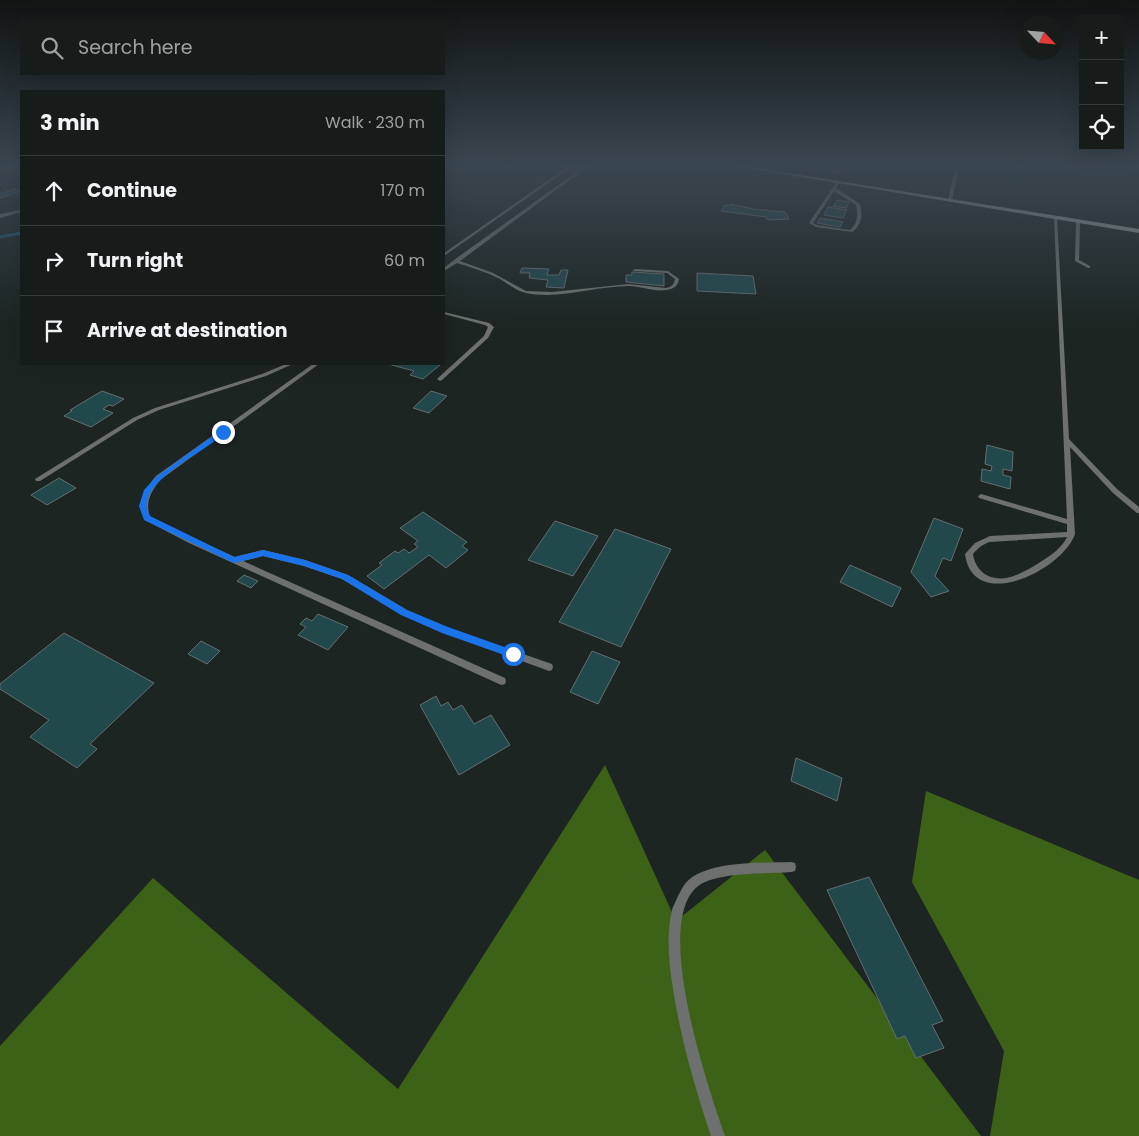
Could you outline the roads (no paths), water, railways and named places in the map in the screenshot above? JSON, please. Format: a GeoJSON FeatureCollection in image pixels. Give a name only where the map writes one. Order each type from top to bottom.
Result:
{"type":"FeatureCollection","features":[{"type":"Feature","properties":{"kind":"main road"},"geometry":{"type":"LineString","coordinates":[[1055,218],[1139,231]]}},
{"type":"Feature","properties":{"kind":"lane"},"geometry":{"type":"LineString","coordinates":[[445,254],[497,218]]}},
{"type":"Feature","properties":{"kind":"lane"},"geometry":{"type":"LineString","coordinates":[[445,269],[515,218]]}},
{"type":"Feature","properties":{"kind":"lane"},"geometry":{"type":"LineString","coordinates":[[814,218],[811,224],[851,232],[858,226],[859,218]]}},
{"type":"Feature","properties":{"kind":"lane"},"geometry":{"type":"LineString","coordinates":[[1055,218],[1071,534],[1067,544],[1057,553],[1026,574],[1012,580],[997,581],[983,578],[974,572],[969,563],[969,554],[974,548],[980,542],[990,538],[1071,534]]}},
{"type":"Feature","properties":{"kind":"lane"},"geometry":{"type":"LineString","coordinates":[[1078,221],[1079,230],[1075,248],[1077,261],[1088,267]]}},
{"type":"Feature","properties":{"kind":"lane"},"geometry":{"type":"LineString","coordinates":[[456,261],[479,267],[505,280],[515,288],[543,293],[563,294],[618,285],[672,288],[676,284],[677,279],[668,272],[635,270]]}},
{"type":"Feature","properties":{"kind":"lane"},"geometry":{"type":"LineString","coordinates":[[440,379],[486,337],[491,327],[487,324],[445,313]]}},
{"type":"Feature","properties":{"kind":"lane"},"geometry":{"type":"LineString","coordinates":[[38,479],[135,419],[157,409],[264,376],[288,365]]}},
{"type":"Feature","properties":{"kind":"lane"},"geometry":{"type":"LineString","coordinates":[[315,365],[158,478],[148,490],[143,506],[147,518],[234,560],[502,681]]}},
{"type":"Feature","properties":{"kind":"lane"},"geometry":{"type":"LineString","coordinates":[[1066,439],[1115,491],[1139,511]]}},
{"type":"Feature","properties":{"kind":"lane"},"geometry":{"type":"LineString","coordinates":[[982,496],[1070,522]]}},
{"type":"Feature","properties":{"kind":"lane"},"geometry":{"type":"LineString","coordinates":[[234,560],[263,553],[305,563],[345,577],[404,612],[445,630],[549,667]]}},
{"type":"Feature","properties":{"kind":"lane"},"geometry":{"type":"LineString","coordinates":[[718,1136],[706,1101],[680,1002],[674,961],[675,927],[680,904],[688,888],[703,878],[721,873],[791,867]]}},
{"type":"Feature","properties":{"kind":"waterway"},"geometry":{"type":"LineString","coordinates":[[0,237],[20,233]]}}]}
